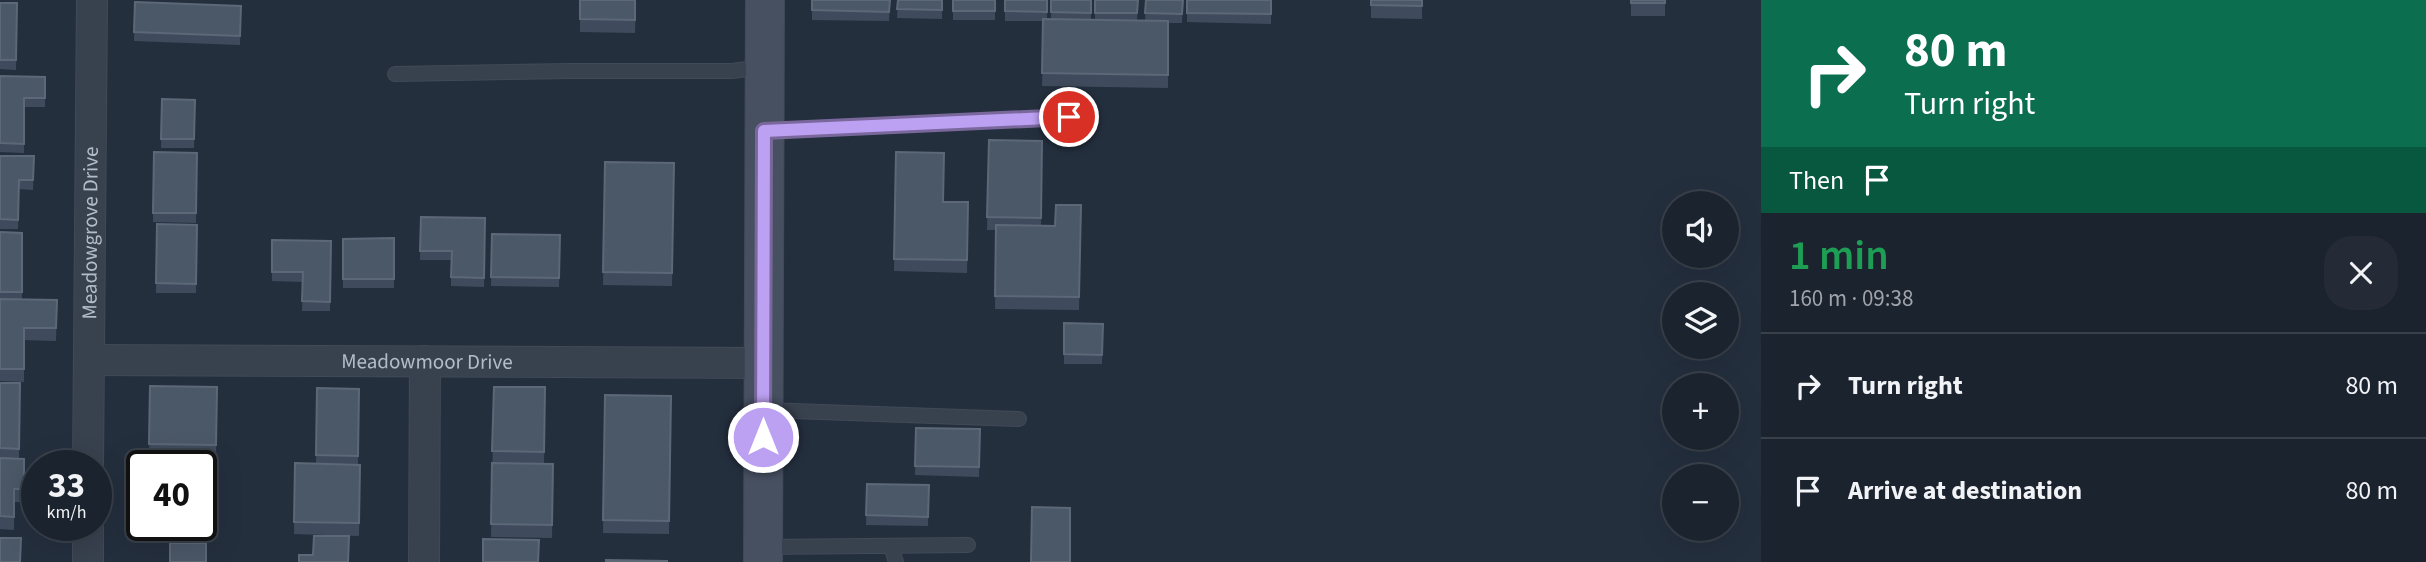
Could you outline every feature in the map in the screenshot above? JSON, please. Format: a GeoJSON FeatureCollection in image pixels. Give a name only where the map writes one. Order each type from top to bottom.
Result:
{"type":"FeatureCollection","features":[{"type":"Feature","properties":{"kind":"street","name":"Meadowgrove Drive"},"geometry":{"type":"LineString","coordinates":[[89,450],[92,0]]}},
{"type":"Feature","properties":{"kind":"street"},"geometry":{"type":"LineString","coordinates":[[763,554],[765,0]]}},
{"type":"Feature","properties":{"kind":"street","name":"Meadowmoor Drive"},"geometry":{"type":"LineString","coordinates":[[89,360],[764,363]]}},
{"type":"Feature","properties":{"kind":"street"},"geometry":{"type":"LineString","coordinates":[[424,562],[425,361]]}},
{"type":"Feature","properties":{"kind":"street"},"geometry":{"type":"LineString","coordinates":[[88,541],[88,562]]}},
{"type":"Feature","properties":{"kind":"lane"},"geometry":{"type":"LineString","coordinates":[[395,74],[732,71],[764,67]]}},
{"type":"Feature","properties":{"kind":"lane"},"geometry":{"type":"LineString","coordinates":[[764,131],[1069,117]]}},
{"type":"Feature","properties":{"kind":"lane"},"geometry":{"type":"LineString","coordinates":[[763,410],[1019,419]]}},
{"type":"Feature","properties":{"kind":"lane"},"geometry":{"type":"LineString","coordinates":[[763,554],[891,546],[968,545]]}},
{"type":"Feature","properties":{"kind":"lane"},"geometry":{"type":"LineString","coordinates":[[891,546],[896,562]]}},
{"type":"Feature","properties":{"kind":"building"},"geometry":{"type":"Polygon","coordinates":[[[580,0],[635,0],[635,20],[580,19],[580,0]]]}},
{"type":"Feature","properties":{"kind":"building"},"geometry":{"type":"Polygon","coordinates":[[[812,0],[890,0],[889,12],[812,10],[812,0]]]}},
{"type":"Feature","properties":{"kind":"building"},"geometry":{"type":"Polygon","coordinates":[[[898,0],[942,0],[942,10],[897,9],[898,0]]]}},
{"type":"Feature","properties":{"kind":"building"},"geometry":{"type":"Polygon","coordinates":[[[953,0],[995,0],[995,11],[953,11],[953,0]]]}},
{"type":"Feature","properties":{"kind":"building"},"geometry":{"type":"Polygon","coordinates":[[[1005,0],[1047,0],[1047,12],[1005,11],[1005,0]]]}},
{"type":"Feature","properties":{"kind":"building"},"geometry":{"type":"Polygon","coordinates":[[[1051,0],[1091,0],[1091,13],[1051,12],[1051,0]]]}},
{"type":"Feature","properties":{"kind":"building"},"geometry":{"type":"Polygon","coordinates":[[[1095,0],[1138,0],[1137,13],[1095,13],[1095,0]]]}},
{"type":"Feature","properties":{"kind":"building"},"geometry":{"type":"Polygon","coordinates":[[[1146,0],[1183,0],[1182,14],[1145,13],[1146,0]]]}},
{"type":"Feature","properties":{"kind":"building"},"geometry":{"type":"Polygon","coordinates":[[[1187,0],[1271,0],[1271,14],[1187,13],[1187,0]]]}},
{"type":"Feature","properties":{"kind":"building"},"geometry":{"type":"Polygon","coordinates":[[[1371,0],[1422,0],[1422,6],[1371,5],[1371,0]]]}},
{"type":"Feature","properties":{"kind":"building"},"geometry":{"type":"Polygon","coordinates":[[[1631,0],[1665,0],[1665,3],[1631,3],[1631,0]]]}},
{"type":"Feature","properties":{"kind":"building"},"geometry":{"type":"Polygon","coordinates":[[[135,2],[241,6],[240,36],[134,32],[135,2]]]}},
{"type":"Feature","properties":{"kind":"building"},"geometry":{"type":"Polygon","coordinates":[[[0,3],[17,3],[16,60],[0,60],[0,3]]]}},
{"type":"Feature","properties":{"kind":"building"},"geometry":{"type":"Polygon","coordinates":[[[1043,19],[1168,21],[1168,75],[1042,73],[1043,19]]]}},
{"type":"Feature","properties":{"kind":"building"},"geometry":{"type":"Polygon","coordinates":[[[0,76],[45,77],[45,98],[24,98],[24,144],[0,143],[0,76]]]}},
{"type":"Feature","properties":{"kind":"building"},"geometry":{"type":"Polygon","coordinates":[[[162,99],[195,100],[194,139],[161,139],[162,99]]]}},
{"type":"Feature","properties":{"kind":"building"},"geometry":{"type":"Polygon","coordinates":[[[989,140],[1042,141],[1041,218],[987,217],[989,140]]]}},
{"type":"Feature","properties":{"kind":"building"},"geometry":{"type":"Polygon","coordinates":[[[154,152],[197,153],[196,213],[153,213],[154,152]]]}},
{"type":"Feature","properties":{"kind":"building"},"geometry":{"type":"Polygon","coordinates":[[[896,152],[944,153],[943,202],[968,202],[967,260],[894,259],[896,152]]]}},
{"type":"Feature","properties":{"kind":"building"},"geometry":{"type":"Polygon","coordinates":[[[0,156],[34,156],[33,180],[19,180],[18,220],[0,219],[0,156]]]}},
{"type":"Feature","properties":{"kind":"building"},"geometry":{"type":"Polygon","coordinates":[[[605,162],[674,163],[672,273],[603,272],[605,162]]]}},
{"type":"Feature","properties":{"kind":"building"},"geometry":{"type":"Polygon","coordinates":[[[1056,205],[1081,205],[1079,297],[995,296],[996,225],[1055,226],[1056,205]]]}},
{"type":"Feature","properties":{"kind":"building"},"geometry":{"type":"Polygon","coordinates":[[[421,217],[485,218],[484,278],[451,277],[452,251],[420,251],[421,217]]]}},
{"type":"Feature","properties":{"kind":"building"},"geometry":{"type":"Polygon","coordinates":[[[157,224],[197,225],[196,284],[156,283],[157,224]]]}},
{"type":"Feature","properties":{"kind":"building"},"geometry":{"type":"Polygon","coordinates":[[[0,232],[22,233],[22,292],[0,292],[0,232]]]}},
{"type":"Feature","properties":{"kind":"building"},"geometry":{"type":"Polygon","coordinates":[[[492,234],[560,235],[559,278],[491,277],[492,234]]]}},
{"type":"Feature","properties":{"kind":"building"},"geometry":{"type":"Polygon","coordinates":[[[394,238],[394,279],[343,279],[343,239],[394,238]]]}},
{"type":"Feature","properties":{"kind":"building"},"geometry":{"type":"Polygon","coordinates":[[[272,240],[331,241],[330,302],[302,301],[303,272],[272,272],[272,240]]]}},
{"type":"Feature","properties":{"kind":"building"},"geometry":{"type":"Polygon","coordinates":[[[0,299],[57,300],[56,328],[24,328],[24,369],[0,369],[0,299]]]}},
{"type":"Feature","properties":{"kind":"building"},"geometry":{"type":"Polygon","coordinates":[[[1064,323],[1103,324],[1102,355],[1064,354],[1064,323]]]}},
{"type":"Feature","properties":{"kind":"building"},"geometry":{"type":"Polygon","coordinates":[[[0,383],[20,383],[19,449],[0,448],[0,383]]]}},
{"type":"Feature","properties":{"kind":"building"},"geometry":{"type":"Polygon","coordinates":[[[150,386],[217,387],[216,445],[149,444],[150,386]]]}},
{"type":"Feature","properties":{"kind":"building"},"geometry":{"type":"Polygon","coordinates":[[[494,387],[545,387],[544,452],[492,451],[494,387]]]}},
{"type":"Feature","properties":{"kind":"building"},"geometry":{"type":"Polygon","coordinates":[[[317,388],[359,389],[358,456],[316,455],[317,388]]]}},
{"type":"Feature","properties":{"kind":"building"},"geometry":{"type":"Polygon","coordinates":[[[605,395],[671,396],[669,521],[603,520],[605,395]]]}},
{"type":"Feature","properties":{"kind":"building"},"geometry":{"type":"Polygon","coordinates":[[[916,428],[980,429],[979,467],[915,466],[916,428]]]}},
{"type":"Feature","properties":{"kind":"building"},"geometry":{"type":"Polygon","coordinates":[[[0,458],[21,459],[21,489],[14,489],[14,517],[0,516],[0,458]]]}},
{"type":"Feature","properties":{"kind":"building"},"geometry":{"type":"Polygon","coordinates":[[[295,463],[360,465],[359,523],[294,522],[295,463]]]}},
{"type":"Feature","properties":{"kind":"building"},"geometry":{"type":"Polygon","coordinates":[[[492,463],[553,464],[552,525],[491,524],[492,463]]]}},
{"type":"Feature","properties":{"kind":"building"},"geometry":{"type":"Polygon","coordinates":[[[867,484],[929,485],[928,517],[866,515],[867,484]]]}},
{"type":"Feature","properties":{"kind":"building"},"geometry":{"type":"Polygon","coordinates":[[[1032,507],[1070,508],[1070,562],[1031,562],[1032,507]]]}},
{"type":"Feature","properties":{"kind":"building"},"geometry":{"type":"Polygon","coordinates":[[[314,536],[349,536],[348,562],[299,562],[299,555],[313,555],[314,536]]]}},
{"type":"Feature","properties":{"kind":"building"},"geometry":{"type":"Polygon","coordinates":[[[0,538],[21,538],[20,562],[0,562],[0,538]]]}},
{"type":"Feature","properties":{"kind":"building"},"geometry":{"type":"Polygon","coordinates":[[[483,539],[539,540],[538,562],[483,562],[483,539]]]}},
{"type":"Feature","properties":{"kind":"building"},"geometry":{"type":"Polygon","coordinates":[[[170,543],[206,543],[206,562],[170,562],[170,543]]]}},
{"type":"Feature","properties":{"kind":"building"},"geometry":{"type":"Polygon","coordinates":[[[667,561],[667,562],[606,562],[667,561]]]}},
{"type":"Feature","properties":{"kind":"route"},"geometry":{"type":"LineString","coordinates":[[763,437],[764,131],[1069,117]]}}]}
